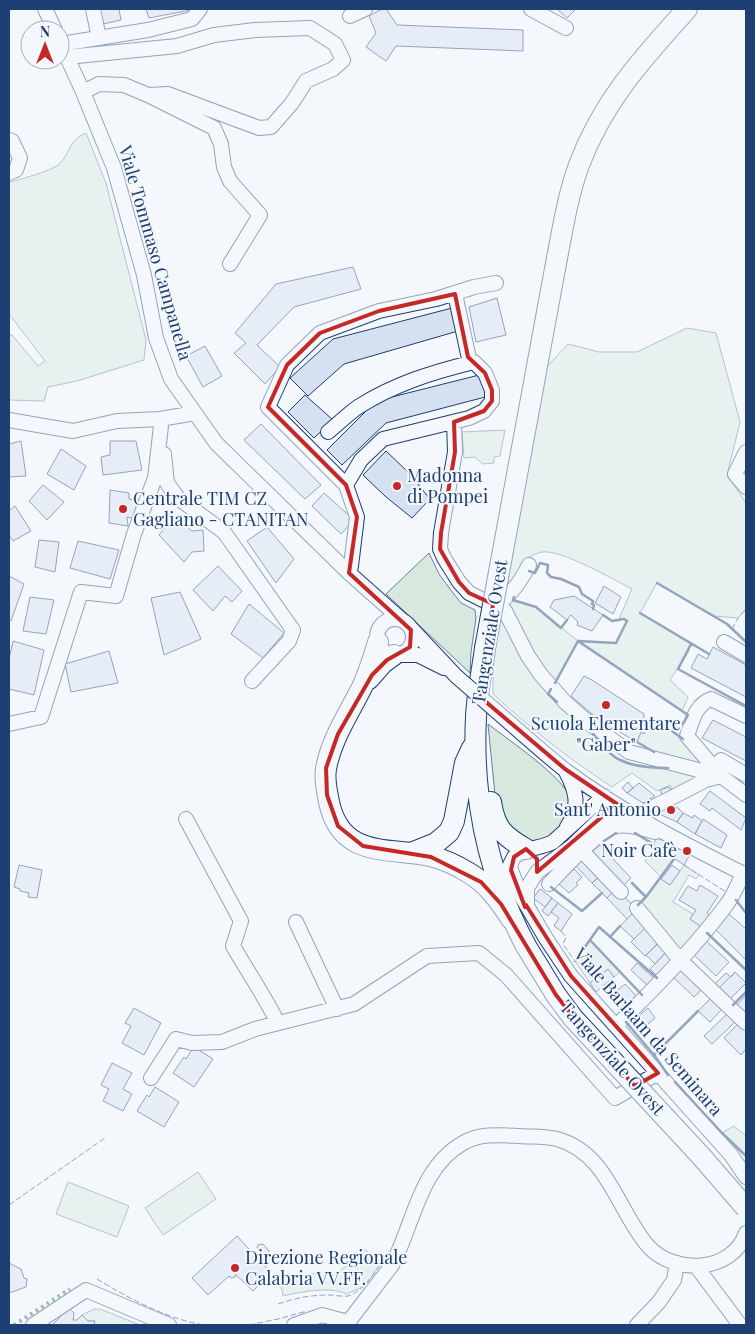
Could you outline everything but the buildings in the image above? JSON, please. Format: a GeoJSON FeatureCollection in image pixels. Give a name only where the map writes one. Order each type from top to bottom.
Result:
{"type":"FeatureCollection","features":[{"type":"Feature","properties":{"kind":"highway","name":"Tangenziale Ovest"},"geometry":{"type":"LineString","coordinates":[[687,9],[634,68],[602,114],[585,150],[573,182],[485,648],[476,715],[476,738],[479,793],[485,835],[497,881],[512,920],[526,946],[573,1018],[701,1156],[746,1208]]}},
{"type":"Feature","properties":{"kind":"highway"},"geometry":{"type":"LineString","coordinates":[[378,636],[364,684],[338,734],[326,768],[325,782],[331,811],[338,826],[353,840],[363,846],[384,851],[431,856],[470,873],[493,893],[512,920]]}},
{"type":"Feature","properties":{"kind":"highway"},"geometry":{"type":"LineString","coordinates":[[364,684],[383,663],[397,655]]}},
{"type":"Feature","properties":{"kind":"highway"},"geometry":{"type":"LineString","coordinates":[[409,854],[436,843],[449,832],[458,808],[465,763],[476,738]]}},
{"type":"Feature","properties":{"kind":"highway"},"geometry":{"type":"LineString","coordinates":[[476,738],[488,776],[493,816],[496,825],[513,842],[526,849]]}},
{"type":"Feature","properties":{"kind":"street"},"geometry":{"type":"LineString","coordinates":[[93,9],[99,38]]}},
{"type":"Feature","properties":{"kind":"street"},"geometry":{"type":"LineString","coordinates":[[70,42],[148,30],[192,19],[200,9]]}},
{"type":"Feature","properties":{"kind":"street"},"geometry":{"type":"LineString","coordinates":[[350,16],[365,9]]}},
{"type":"Feature","properties":{"kind":"street"},"geometry":{"type":"LineString","coordinates":[[531,9],[566,28]]}},
{"type":"Feature","properties":{"kind":"street"},"geometry":{"type":"LineString","coordinates":[[70,57],[177,46],[214,36],[255,30],[310,28],[335,44],[342,60],[334,69],[306,81],[292,102],[271,127],[258,128],[168,94],[148,95]]}},
{"type":"Feature","properties":{"kind":"street","name":"Viale Tommaso Campanella"},"geometry":{"type":"LineString","coordinates":[[70,64],[114,168],[144,275],[156,338],[171,379],[216,443],[348,573],[405,623],[456,676],[565,769],[636,816],[745,874]]}},
{"type":"Feature","properties":{"kind":"street"},"geometry":{"type":"LineString","coordinates":[[83,92],[99,84],[124,86],[148,95],[214,128],[221,144],[224,167],[230,180],[260,215],[230,264]]}},
{"type":"Feature","properties":{"kind":"street"},"geometry":{"type":"LineString","coordinates":[[9,140],[12,141],[20,158],[16,170],[9,173]]}},
{"type":"Feature","properties":{"kind":"street"},"geometry":{"type":"LineString","coordinates":[[348,573],[351,566],[357,517],[346,485],[268,407],[287,365],[320,333],[379,311],[496,283]]}},
{"type":"Feature","properties":{"kind":"street"},"geometry":{"type":"LineString","coordinates":[[455,294],[470,363]]}},
{"type":"Feature","properties":{"kind":"street"},"geometry":{"type":"LineString","coordinates":[[328,432],[357,408],[402,383],[441,370],[474,362],[485,373],[492,390],[492,401],[484,411],[469,418],[383,439],[361,460],[346,485]]}},
{"type":"Feature","properties":{"kind":"street"},"geometry":{"type":"LineString","coordinates":[[9,420],[73,431],[117,421],[160,422],[195,413]]}},
{"type":"Feature","properties":{"kind":"street"},"geometry":{"type":"LineString","coordinates":[[160,422],[167,483],[178,498],[224,532],[294,630],[289,641],[252,681]]}},
{"type":"Feature","properties":{"kind":"street"},"geometry":{"type":"LineString","coordinates":[[9,724],[41,716],[81,592],[116,596],[134,534],[155,478],[160,422]]}},
{"type":"Feature","properties":{"kind":"street"},"geometry":{"type":"LineString","coordinates":[[454,422],[455,452],[440,549],[459,582],[469,593],[497,605],[505,611],[520,643],[541,675],[565,702],[589,723],[629,752],[721,776]]}},
{"type":"Feature","properties":{"kind":"street"},"geometry":{"type":"LineString","coordinates":[[746,452],[735,474],[746,487]]}},
{"type":"Feature","properties":{"kind":"street"},"geometry":{"type":"LineString","coordinates":[[497,605],[506,599],[522,579],[529,565]]}},
{"type":"Feature","properties":{"kind":"street","name":"Viale Tommaso Campanella"},"geometry":{"type":"LineString","coordinates":[[365,587],[376,610],[378,636]]}},
{"type":"Feature","properties":{"kind":"street"},"geometry":{"type":"LineString","coordinates":[[391,620],[405,623],[413,636],[410,648],[397,655],[384,651],[378,636],[381,626],[391,620]]}},
{"type":"Feature","properties":{"kind":"street"},"geometry":{"type":"LineString","coordinates":[[724,642],[746,655]]}},
{"type":"Feature","properties":{"kind":"street","name":"Viale Tommaso Campanella"},"geometry":{"type":"LineString","coordinates":[[397,655],[418,655],[438,664],[456,676]]}},
{"type":"Feature","properties":{"kind":"street"},"geometry":{"type":"LineString","coordinates":[[746,716],[710,700],[703,702],[693,717],[687,736],[721,776],[746,795]]}},
{"type":"Feature","properties":{"kind":"street"},"geometry":{"type":"LineString","coordinates":[[720,760],[746,775]]}},
{"type":"Feature","properties":{"kind":"street"},"geometry":{"type":"LineString","coordinates":[[561,836],[574,817],[576,807],[572,783],[565,769]]}},
{"type":"Feature","properties":{"kind":"street"},"geometry":{"type":"LineString","coordinates":[[598,822],[622,816],[636,816],[706,780],[721,776]]}},
{"type":"Feature","properties":{"kind":"street"},"geometry":{"type":"LineString","coordinates":[[526,849],[544,847],[561,836],[604,796]]}},
{"type":"Feature","properties":{"kind":"street"},"geometry":{"type":"LineString","coordinates":[[528,907],[527,888],[537,872],[571,847],[617,804]]}},
{"type":"Feature","properties":{"kind":"street"},"geometry":{"type":"LineString","coordinates":[[186,819],[241,921],[234,946],[278,1023]]}},
{"type":"Feature","properties":{"kind":"street"},"geometry":{"type":"LineString","coordinates":[[549,884],[606,830],[617,826],[640,828],[678,838]]}},
{"type":"Feature","properties":{"kind":"street"},"geometry":{"type":"LineString","coordinates":[[526,849],[537,859],[537,872]]}},
{"type":"Feature","properties":{"kind":"street","name":"Viale Barlaam da Seminara"},"geometry":{"type":"LineString","coordinates":[[526,849],[514,856],[510,866],[520,894],[571,976],[731,1155],[746,1177]]}},
{"type":"Feature","properties":{"kind":"street"},"geometry":{"type":"LineString","coordinates":[[582,852],[621,892]]}},
{"type":"Feature","properties":{"kind":"street"},"geometry":{"type":"LineString","coordinates":[[622,1020],[680,960],[728,903],[745,874]]}},
{"type":"Feature","properties":{"kind":"street"},"geometry":{"type":"LineString","coordinates":[[638,908],[680,960],[746,1023]]}},
{"type":"Feature","properties":{"kind":"street"},"geometry":{"type":"LineString","coordinates":[[296,922],[338,1008]]}},
{"type":"Feature","properties":{"kind":"street"},"geometry":{"type":"LineString","coordinates":[[151,1078],[176,1039],[192,1043],[222,1042],[255,1029],[354,1004],[428,956],[479,954],[506,975],[615,1098],[658,1072]]}},
{"type":"Feature","properties":{"kind":"street"},"geometry":{"type":"LineString","coordinates":[[294,1325],[322,1315],[347,1324],[391,1265],[420,1195],[439,1163],[464,1142],[474,1138],[487,1136],[555,1139],[583,1152],[600,1168],[648,1246],[658,1255],[677,1263],[696,1266],[719,1261],[728,1257],[738,1247],[746,1233]]}},
{"type":"Feature","properties":{"kind":"street"},"geometry":{"type":"LineString","coordinates":[[637,1325],[659,1302],[674,1280],[677,1263]]}},
{"type":"Feature","properties":{"kind":"street"},"geometry":{"type":"LineString","coordinates":[[696,1266],[740,1325]]}},
{"type":"Feature","properties":{"kind":"street"},"geometry":{"type":"LineString","coordinates":[[34,1325],[86,1290],[169,1325]]}},
{"type":"Feature","properties":{"kind":"highlighted area"},"geometry":{"type":"Polygon","coordinates":[[[455,294],[468,357],[485,373],[492,390],[492,401],[484,411],[454,422],[455,452],[440,549],[459,582],[469,593],[493,604],[479,696],[565,769],[617,804],[537,872],[537,859],[526,849],[514,857],[511,870],[525,907],[526,905],[571,976],[658,1073],[635,1086],[590,1038],[556,995],[501,904],[481,882],[431,857],[363,846],[338,826],[327,795],[326,768],[338,734],[372,675],[387,660],[410,647],[411,630],[349,573],[357,517],[346,485],[268,407],[287,365],[320,333],[379,311],[455,294]]]}},
{"type":"Feature","properties":{"kind":"shaded area"},"geometry":{"type":"Polygon","coordinates":[[[86,133],[106,183],[146,340],[144,360],[77,381],[48,387],[44,401],[9,400],[9,335],[12,335],[38,366],[45,361],[9,314],[9,182],[58,165],[72,144],[86,133]]]}},
{"type":"Feature","properties":{"kind":"shaded area"},"geometry":{"type":"Polygon","coordinates":[[[687,328],[716,333],[740,422],[727,475],[746,503],[746,609],[738,618],[714,616],[657,583],[640,613],[691,644],[688,653],[670,680],[688,697],[682,711],[578,642],[548,694],[592,733],[613,756],[633,764],[674,769],[699,777],[673,792],[670,785],[657,791],[632,773],[612,787],[551,743],[493,694],[493,669],[501,606],[510,599],[536,607],[578,641],[616,643],[627,621],[619,619],[632,589],[562,555],[542,552],[525,559],[522,569],[516,578],[501,591],[542,372],[568,344],[599,352],[637,352],[687,328]]]}},
{"type":"Feature","properties":{"kind":"shaded area"},"geometry":{"type":"Polygon","coordinates":[[[505,430],[500,456],[494,457],[494,463],[483,464],[475,457],[464,458],[462,432],[505,430]]]}},
{"type":"Feature","properties":{"kind":"shaded area"},"geometry":{"type":"Polygon","coordinates":[[[429,553],[439,574],[461,603],[475,610],[476,618],[470,673],[386,594],[429,553]]]}},
{"type":"Feature","properties":{"kind":"shaded area"},"geometry":{"type":"Polygon","coordinates":[[[655,720],[684,740],[700,761],[698,763],[653,752],[637,742],[641,732],[644,733],[650,722],[655,720]]]}},
{"type":"Feature","properties":{"kind":"shaded area"},"geometry":{"type":"Polygon","coordinates":[[[488,724],[521,748],[566,789],[570,798],[570,812],[564,824],[553,835],[544,839],[528,841],[497,815],[488,724]]]}},
{"type":"Feature","properties":{"kind":"shaded area"},"geometry":{"type":"Polygon","coordinates":[[[658,848],[674,859],[661,877],[645,861],[658,848]]]}},
{"type":"Feature","properties":{"kind":"shaded area"},"geometry":{"type":"Polygon","coordinates":[[[684,865],[699,875],[696,879],[689,875],[673,902],[693,914],[690,919],[703,928],[680,953],[637,906],[660,878],[670,885],[684,865]]]}},
{"type":"Feature","properties":{"kind":"shaded area"},"geometry":{"type":"Polygon","coordinates":[[[590,940],[620,972],[614,977],[607,970],[590,983],[575,961],[590,940]]]}},
{"type":"Feature","properties":{"kind":"shaded area"},"geometry":{"type":"Polygon","coordinates":[[[734,1126],[746,1136],[746,1157],[722,1133],[734,1126]]]}},
{"type":"Feature","properties":{"kind":"shaded area"},"geometry":{"type":"Polygon","coordinates":[[[198,1172],[216,1199],[163,1235],[145,1208],[198,1172]]]}},
{"type":"Feature","properties":{"kind":"shaded area"},"geometry":{"type":"Polygon","coordinates":[[[68,1182],[129,1206],[117,1237],[56,1214],[68,1182]]]}},
{"type":"Feature","properties":{"kind":"shaded area"},"geometry":{"type":"Polygon","coordinates":[[[361,1248],[383,1260],[365,1286],[346,1294],[324,1290],[306,1291],[283,1296],[280,1281],[288,1274],[294,1276],[339,1271],[346,1267],[361,1248]]]}},
{"type":"Feature","properties":{"kind":"shaded area"},"geometry":{"type":"Polygon","coordinates":[[[94,1309],[100,1309],[140,1325],[94,1325],[94,1321],[88,1321],[82,1315],[94,1309]]]}},
{"type":"Feature","properties":{"kind":"hedge"},"geometry":{"type":"LineString","coordinates":[[14,1325],[70,1289]]}},
{"type":"Feature","properties":{"kind":"fence"},"geometry":{"type":"LineString","coordinates":[[732,629],[746,609]]}},
{"type":"Feature","properties":{"kind":"fence"},"geometry":{"type":"LineString","coordinates":[[684,865],[726,892]]}},
{"type":"Feature","properties":{"kind":"fence"},"geometry":{"type":"LineString","coordinates":[[561,931],[566,937],[563,944],[575,961]]}},
{"type":"Feature","properties":{"kind":"fence"},"geometry":{"type":"LineString","coordinates":[[9,1205],[105,1138]]}},
{"type":"Feature","properties":{"kind":"fence"},"geometry":{"type":"LineString","coordinates":[[278,1304],[309,1296],[348,1296],[354,1294],[369,1279],[385,1256]]}},
{"type":"Feature","properties":{"kind":"fence"},"geometry":{"type":"LineString","coordinates":[[97,1279],[135,1301],[163,1313],[205,1325]]}},
{"type":"Feature","properties":{"kind":"fence"},"geometry":{"type":"LineString","coordinates":[[249,1325],[307,1311]]}},
{"type":"Feature","properties":{"kind":"wall"},"geometry":{"type":"LineString","coordinates":[[529,571],[535,573],[540,563],[548,565],[547,573],[551,577],[579,587],[582,594],[593,601],[593,609]]}},
{"type":"Feature","properties":{"kind":"wall"},"geometry":{"type":"LineString","coordinates":[[657,583],[727,624],[746,642]]}},
{"type":"Feature","properties":{"kind":"wall"},"geometry":{"type":"LineString","coordinates":[[514,597],[513,600],[536,607],[561,628],[567,620]]}},
{"type":"Feature","properties":{"kind":"wall"},"geometry":{"type":"LineString","coordinates":[[640,613],[709,654]]}},
{"type":"Feature","properties":{"kind":"wall"},"geometry":{"type":"LineString","coordinates":[[578,641],[616,643],[627,621],[624,619],[612,621],[603,615]]}},
{"type":"Feature","properties":{"kind":"wall"},"geometry":{"type":"LineString","coordinates":[[578,641],[688,715],[683,724],[678,721],[672,731],[683,739]]}},
{"type":"Feature","properties":{"kind":"wall"},"geometry":{"type":"LineString","coordinates":[[555,683],[578,641]]}},
{"type":"Feature","properties":{"kind":"wall"},"geometry":{"type":"LineString","coordinates":[[691,644],[678,669],[746,706]]}},
{"type":"Feature","properties":{"kind":"wall"},"geometry":{"type":"LineString","coordinates":[[551,689],[548,694],[557,702]]}},
{"type":"Feature","properties":{"kind":"wall"},"geometry":{"type":"LineString","coordinates":[[593,734],[611,754],[623,762],[646,767],[668,768]]}},
{"type":"Feature","properties":{"kind":"wall"},"geometry":{"type":"LineString","coordinates":[[637,742],[654,752]]}},
{"type":"Feature","properties":{"kind":"wall"},"geometry":{"type":"LineString","coordinates":[[604,841],[616,833]]}},
{"type":"Feature","properties":{"kind":"wall"},"geometry":{"type":"LineString","coordinates":[[635,833],[653,844]]}},
{"type":"Feature","properties":{"kind":"wall"},"geometry":{"type":"LineString","coordinates":[[632,883],[646,897],[674,859]]}},
{"type":"Feature","properties":{"kind":"wall"},"geometry":{"type":"LineString","coordinates":[[551,887],[582,911],[602,893]]}},
{"type":"Feature","properties":{"kind":"wall"},"geometry":{"type":"LineString","coordinates":[[638,905],[646,897]]}},
{"type":"Feature","properties":{"kind":"wall"},"geometry":{"type":"LineString","coordinates":[[736,900],[746,913]]}},
{"type":"Feature","properties":{"kind":"wall"},"geometry":{"type":"LineString","coordinates":[[610,937],[620,926]]}},
{"type":"Feature","properties":{"kind":"wall"},"geometry":{"type":"LineString","coordinates":[[575,961],[599,927],[657,978]]}},
{"type":"Feature","properties":{"kind":"wall"},"geometry":{"type":"LineString","coordinates":[[707,933],[746,970]]}},
{"type":"Feature","properties":{"kind":"wall"},"geometry":{"type":"LineString","coordinates":[[590,940],[642,995]]}},
{"type":"Feature","properties":{"kind":"wall"},"geometry":{"type":"LineString","coordinates":[[733,1005],[746,992]]}},
{"type":"Feature","properties":{"kind":"wall"},"geometry":{"type":"LineString","coordinates":[[654,1055],[698,1011]]}},
{"type":"Feature","properties":{"kind":"wall"},"geometry":{"type":"LineString","coordinates":[[626,1022],[668,1075]]}},
{"type":"Feature","properties":{"kind":"wall"},"geometry":{"type":"LineString","coordinates":[[675,1082],[746,1156]]}},
{"type":"Feature","properties":{"kind":"place","name":"Madonna di Pompei"},"geometry":{"type":"Point","coordinates":[397,486]}},
{"type":"Feature","properties":{"kind":"place","name":"Centrale TIM CZ Gagliano - CTANITAN"},"geometry":{"type":"Point","coordinates":[123,509]}},
{"type":"Feature","properties":{"kind":"place","name":"Scuola Elementare \"Gaber\""},"geometry":{"type":"Point","coordinates":[606,705]}},
{"type":"Feature","properties":{"kind":"place","name":"Sant' Antonio"},"geometry":{"type":"Point","coordinates":[671,810]}},
{"type":"Feature","properties":{"kind":"place","name":"Noir Cafè"},"geometry":{"type":"Point","coordinates":[687,851]}},
{"type":"Feature","properties":{"kind":"place","name":"Direzione Regionale Calabria VV.FF."},"geometry":{"type":"Point","coordinates":[235,1268]}}]}
